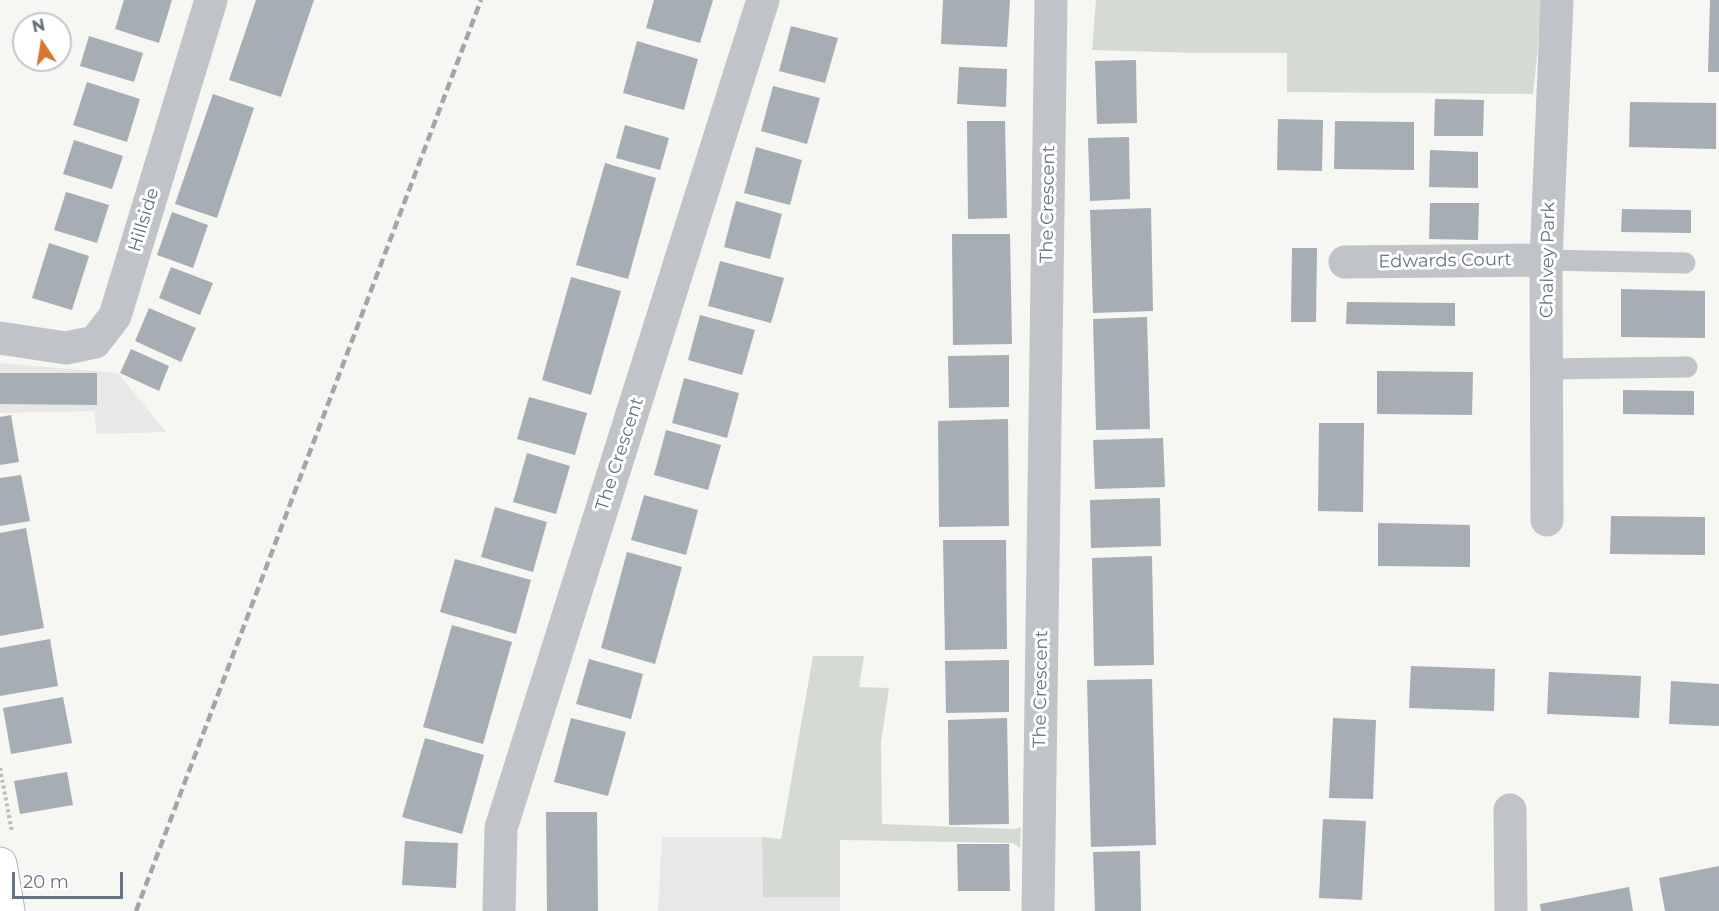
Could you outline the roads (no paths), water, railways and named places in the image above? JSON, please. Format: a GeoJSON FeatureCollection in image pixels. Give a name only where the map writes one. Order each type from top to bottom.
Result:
{"type":"FeatureCollection","features":[{"type":"Feature","properties":{"kind":"main road"},"geometry":{"type":"LineString","coordinates":[[0,864],[8,911]]}},
{"type":"Feature","properties":{"kind":"street","name":"Hillside"},"geometry":{"type":"LineString","coordinates":[[0,338],[66,348],[95,342],[115,316],[211,0]]}},
{"type":"Feature","properties":{"kind":"street","name":"The Crescent"},"geometry":{"type":"LineString","coordinates":[[499,911],[501,828],[763,0]]}},
{"type":"Feature","properties":{"kind":"street","name":"The Crescent"},"geometry":{"type":"LineString","coordinates":[[1038,911],[1051,0]]}},
{"type":"Feature","properties":{"kind":"street","name":"Chalvey Park"},"geometry":{"type":"LineString","coordinates":[[1547,520],[1546,260],[1557,0]]}},
{"type":"Feature","properties":{"kind":"street","name":"Edwards Court"},"geometry":{"type":"LineString","coordinates":[[1345,262],[1546,260]]}},
{"type":"Feature","properties":{"kind":"street"},"geometry":{"type":"LineString","coordinates":[[1510,810],[1511,911]]}},
{"type":"Feature","properties":{"kind":"lane"},"geometry":{"type":"LineString","coordinates":[[1546,260],[1685,263]]}},
{"type":"Feature","properties":{"kind":"lane"},"geometry":{"type":"LineString","coordinates":[[1546,369],[1687,368]]}},
{"type":"Feature","properties":{"kind":"railway"},"geometry":{"type":"LineString","coordinates":[[136,911],[481,0]]}}]}
